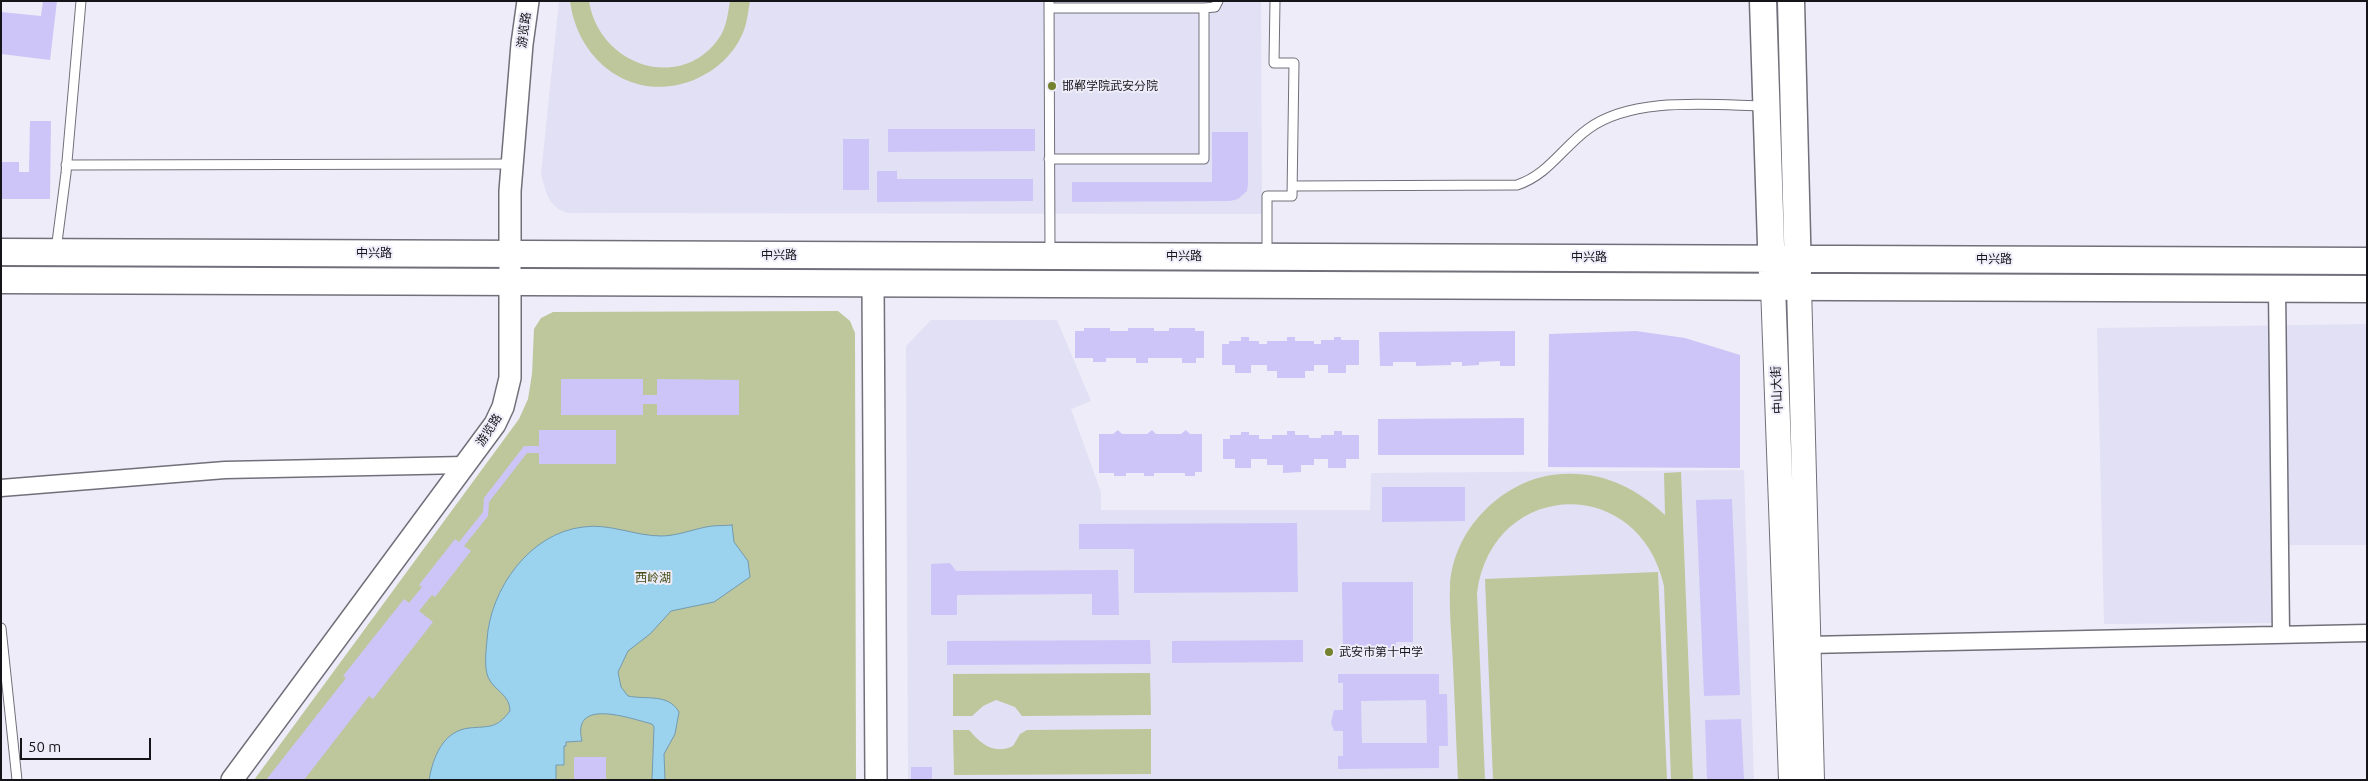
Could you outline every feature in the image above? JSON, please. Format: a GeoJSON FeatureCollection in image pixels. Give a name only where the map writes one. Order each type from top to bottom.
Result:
{"type":"FeatureCollection","features":[{"type":"Feature","properties":{"kind":"main road","name":"中山大街"},"geometry":{"type":"LineString","coordinates":[[1763,1],[1791,780]]}},
{"type":"Feature","properties":{"kind":"main road","name":"中山大街"},"geometry":{"type":"LineString","coordinates":[[1791,1],[1812,780]]}},
{"type":"Feature","properties":{"kind":"main road","name":"中兴路"},"geometry":{"type":"LineString","coordinates":[[1,252],[2367,261]]}},
{"type":"Feature","properties":{"kind":"main road"},"geometry":{"type":"LineString","coordinates":[[1,280],[2367,289]]}},
{"type":"Feature","properties":{"kind":"street","name":"游览路"},"geometry":{"type":"LineString","coordinates":[[232,780],[495,424],[507,395],[510,378],[512,164],[522,44],[528,1]]}},
{"type":"Feature","properties":{"kind":"street"},"geometry":{"type":"LineString","coordinates":[[873,283],[876,780]]}},
{"type":"Feature","properties":{"kind":"street"},"geometry":{"type":"LineString","coordinates":[[2277,289],[2281,634]]}},
{"type":"Feature","properties":{"kind":"street"},"geometry":{"type":"LineString","coordinates":[[1,488],[225,470],[465,465]]}},
{"type":"Feature","properties":{"kind":"street"},"geometry":{"type":"LineString","coordinates":[[1808,645],[2367,633]]}},
{"type":"Feature","properties":{"kind":"lane"},"geometry":{"type":"LineString","coordinates":[[56,252],[81,1]]}},
{"type":"Feature","properties":{"kind":"lane"},"geometry":{"type":"LineString","coordinates":[[1050,255],[1049,5],[1204,8],[1216,7],[1218,1]]}},
{"type":"Feature","properties":{"kind":"lane"},"geometry":{"type":"LineString","coordinates":[[1267,256],[1267,196],[1292,196],[1293,186],[1294,64],[1274,63],[1274,1]]}},
{"type":"Feature","properties":{"kind":"lane"},"geometry":{"type":"LineString","coordinates":[[1049,159],[1204,159],[1204,8]]}},
{"type":"Feature","properties":{"kind":"lane"},"geometry":{"type":"LineString","coordinates":[[1293,186],[1517,185],[1532,180],[1587,129],[1608,117],[1653,107],[1691,104],[1766,106]]}},
{"type":"Feature","properties":{"kind":"lane"},"geometry":{"type":"LineString","coordinates":[[66,164],[512,164]]}},
{"type":"Feature","properties":{"kind":"lane"},"geometry":{"type":"LineString","coordinates":[[1,628],[17,780]]}},
{"type":"Feature","properties":{"kind":"shaded area","name":"邯郸学院武安分院"},"geometry":{"type":"Polygon","coordinates":[[[559,1],[1261,1],[1262,214],[568,213],[558,209],[550,201],[541,174],[559,1]]]}},
{"type":"Feature","properties":{"kind":"shaded area","name":"武安市第十中学"},"geometry":{"type":"Polygon","coordinates":[[[931,320],[1057,320],[1091,401],[1071,409],[1101,492],[1101,510],[1370,510],[1371,473],[1744,470],[1754,780],[908,780],[906,346],[931,320]]]}},
{"type":"Feature","properties":{"kind":"shaded area"},"geometry":{"type":"Polygon","coordinates":[[[2367,324],[2367,545],[2272,545],[2275,623],[2104,624],[2097,328],[2367,324]]]}},
{"type":"Feature","properties":{"kind":"green space"},"geometry":{"type":"Polygon","coordinates":[[[570,1],[589,1],[596,24],[609,42],[625,56],[645,65],[666,68],[686,64],[705,53],[723,31],[730,1],[750,1],[742,35],[734,49],[723,61],[696,79],[673,86],[652,86],[631,82],[613,73],[597,60],[584,43],[575,23],[570,1]]]}},
{"type":"Feature","properties":{"kind":"green space","name":"西岭湖"},"geometry":{"type":"Polygon","coordinates":[[[838,311],[850,321],[855,333],[856,780],[254,780],[519,419],[528,399],[532,374],[534,329],[541,318],[553,312],[838,311]]]}},
{"type":"Feature","properties":{"kind":"green space"},"geometry":{"type":"Polygon","coordinates":[[[1681,472],[1693,780],[1671,780],[1664,586],[1649,549],[1626,523],[1598,508],[1567,504],[1536,511],[1509,528],[1488,555],[1477,593],[1485,780],[1458,780],[1450,587],[1459,547],[1469,530],[1482,513],[1497,499],[1514,488],[1532,480],[1552,475],[1584,474],[1599,477],[1640,495],[1665,515],[1664,473],[1681,472]]]}},
{"type":"Feature","properties":{"kind":"green space"},"geometry":{"type":"Polygon","coordinates":[[[1658,572],[1667,780],[1493,780],[1485,579],[1658,572]]]}},
{"type":"Feature","properties":{"kind":"green space"},"geometry":{"type":"Polygon","coordinates":[[[1150,673],[1151,715],[1022,716],[1015,707],[996,700],[983,706],[972,716],[953,716],[953,674],[1150,673]]]}},
{"type":"Feature","properties":{"kind":"green space"},"geometry":{"type":"Polygon","coordinates":[[[1151,729],[1151,774],[954,775],[953,730],[969,730],[983,744],[994,749],[1000,749],[1013,746],[1020,734],[1027,730],[1151,729]]]}},
{"type":"Feature","properties":{"kind":"water"},"geometry":{"type":"Polygon","coordinates":[[[732,525],[734,542],[748,561],[750,577],[714,602],[671,611],[650,634],[628,651],[618,672],[621,687],[628,696],[663,700],[669,702],[679,712],[675,734],[664,754],[665,780],[652,780],[654,727],[652,724],[617,715],[604,714],[593,715],[585,719],[581,727],[582,741],[566,742],[566,746],[564,746],[564,765],[556,765],[556,780],[429,780],[433,763],[441,746],[452,734],[469,728],[492,726],[501,721],[510,711],[505,696],[494,686],[488,677],[486,664],[487,640],[496,602],[505,583],[530,552],[546,540],[564,531],[583,527],[612,528],[642,534],[667,536],[709,526],[732,525]]]}},
{"type":"Feature","properties":{"kind":"building"},"geometry":{"type":"Polygon","coordinates":[[[43,1],[57,1],[50,60],[1,54],[1,12],[41,16],[43,1]]]}},
{"type":"Feature","properties":{"kind":"building"},"geometry":{"type":"Polygon","coordinates":[[[30,121],[51,121],[50,199],[1,199],[1,162],[19,162],[19,172],[29,172],[30,121]]]}},
{"type":"Feature","properties":{"kind":"building"},"geometry":{"type":"Polygon","coordinates":[[[888,129],[1035,129],[1035,151],[888,152],[888,129]]]}},
{"type":"Feature","properties":{"kind":"building"},"geometry":{"type":"Polygon","coordinates":[[[1212,132],[1248,132],[1247,191],[1238,199],[1230,201],[1072,202],[1072,182],[1212,182],[1212,132]]]}},
{"type":"Feature","properties":{"kind":"building"},"geometry":{"type":"Polygon","coordinates":[[[843,139],[869,139],[869,190],[843,190],[843,139]]]}},
{"type":"Feature","properties":{"kind":"building"},"geometry":{"type":"Polygon","coordinates":[[[877,171],[897,171],[897,179],[1033,179],[1033,201],[877,202],[877,171]]]}},
{"type":"Feature","properties":{"kind":"building"},"geometry":{"type":"Polygon","coordinates":[[[1084,328],[1110,328],[1110,331],[1128,331],[1128,328],[1154,328],[1154,331],[1169,331],[1169,328],[1195,328],[1195,331],[1204,331],[1204,358],[1196,358],[1196,363],[1182,363],[1182,358],[1148,358],[1148,363],[1136,363],[1136,358],[1106,358],[1106,362],[1093,362],[1093,358],[1075,358],[1075,331],[1084,331],[1084,328]]]}},
{"type":"Feature","properties":{"kind":"building"},"geometry":{"type":"Polygon","coordinates":[[[1515,331],[1515,366],[1500,366],[1500,361],[1479,362],[1479,365],[1462,366],[1462,362],[1451,362],[1451,365],[1416,366],[1416,362],[1393,362],[1393,366],[1380,366],[1379,332],[1515,331]]]}},
{"type":"Feature","properties":{"kind":"building"},"geometry":{"type":"Polygon","coordinates":[[[1636,331],[1685,338],[1740,355],[1740,468],[1548,467],[1549,334],[1636,331]]]}},
{"type":"Feature","properties":{"kind":"building"},"geometry":{"type":"Polygon","coordinates":[[[1241,337],[1249,337],[1249,341],[1259,341],[1259,344],[1267,344],[1267,341],[1287,341],[1287,337],[1295,337],[1295,341],[1314,341],[1314,344],[1321,344],[1321,340],[1334,340],[1334,337],[1341,337],[1341,340],[1359,340],[1359,365],[1346,365],[1346,373],[1328,373],[1328,365],[1314,365],[1314,371],[1305,371],[1305,378],[1277,378],[1277,371],[1267,371],[1267,365],[1251,365],[1251,373],[1235,373],[1235,365],[1222,365],[1222,344],[1229,344],[1229,341],[1241,341],[1241,337]]]}},
{"type":"Feature","properties":{"kind":"building"},"geometry":{"type":"Polygon","coordinates":[[[561,379],[643,379],[643,395],[657,395],[657,379],[739,380],[739,415],[657,415],[657,404],[643,404],[643,415],[561,415],[561,379]]]}},
{"type":"Feature","properties":{"kind":"building"},"geometry":{"type":"Polygon","coordinates":[[[1524,418],[1524,455],[1378,455],[1378,419],[1524,418]]]}},
{"type":"Feature","properties":{"kind":"building"},"geometry":{"type":"Polygon","coordinates":[[[539,430],[616,430],[616,464],[539,464],[539,453],[527,453],[489,502],[488,516],[464,546],[471,551],[435,597],[432,595],[419,611],[433,622],[373,699],[369,696],[304,780],[266,780],[346,678],[343,676],[404,599],[409,603],[422,587],[419,585],[455,539],[459,542],[483,512],[484,498],[524,446],[539,446],[539,430]]]}},
{"type":"Feature","properties":{"kind":"building"},"geometry":{"type":"Polygon","coordinates":[[[1118,430],[1122,434],[1147,434],[1152,430],[1156,434],[1181,434],[1186,430],[1190,434],[1202,434],[1202,472],[1195,472],[1195,476],[1185,476],[1185,473],[1154,473],[1154,476],[1144,476],[1144,473],[1126,473],[1126,476],[1114,476],[1114,473],[1099,473],[1099,434],[1113,434],[1118,430]]]}},
{"type":"Feature","properties":{"kind":"building"},"geometry":{"type":"Polygon","coordinates":[[[1287,431],[1295,431],[1295,435],[1309,435],[1309,438],[1321,438],[1321,435],[1334,435],[1334,431],[1342,431],[1342,435],[1359,435],[1359,459],[1346,459],[1346,468],[1328,468],[1328,459],[1314,459],[1314,465],[1301,465],[1301,472],[1283,473],[1283,465],[1267,465],[1267,459],[1251,459],[1251,468],[1235,468],[1235,459],[1223,459],[1223,439],[1230,439],[1230,435],[1241,435],[1241,432],[1249,432],[1249,435],[1259,435],[1259,439],[1272,439],[1272,435],[1287,435],[1287,431]]]}},
{"type":"Feature","properties":{"kind":"building"},"geometry":{"type":"Polygon","coordinates":[[[1382,487],[1465,487],[1465,521],[1382,522],[1382,487]]]}},
{"type":"Feature","properties":{"kind":"building"},"geometry":{"type":"Polygon","coordinates":[[[1732,499],[1740,695],[1704,696],[1696,500],[1732,499]]]}},
{"type":"Feature","properties":{"kind":"building"},"geometry":{"type":"Polygon","coordinates":[[[1297,523],[1298,592],[1134,593],[1134,549],[1079,549],[1079,524],[1297,523]]]}},
{"type":"Feature","properties":{"kind":"building"},"geometry":{"type":"Polygon","coordinates":[[[950,563],[956,571],[1118,570],[1119,615],[1092,615],[1092,594],[957,595],[957,615],[931,615],[931,564],[950,563]]]}},
{"type":"Feature","properties":{"kind":"building"},"geometry":{"type":"Polygon","coordinates":[[[1342,582],[1413,582],[1413,642],[1396,642],[1396,653],[1343,653],[1342,582]]]}},
{"type":"Feature","properties":{"kind":"building"},"geometry":{"type":"Polygon","coordinates":[[[1150,640],[1151,664],[947,665],[947,641],[1150,640]]]}},
{"type":"Feature","properties":{"kind":"building"},"geometry":{"type":"Polygon","coordinates":[[[1303,640],[1303,662],[1172,663],[1172,641],[1303,640]]]}},
{"type":"Feature","properties":{"kind":"building"},"geometry":{"type":"Polygon","coordinates":[[[1338,674],[1439,674],[1439,694],[1447,694],[1448,746],[1439,746],[1439,768],[1338,769],[1338,756],[1343,756],[1343,731],[1334,731],[1331,723],[1334,710],[1343,710],[1343,683],[1338,683],[1338,674]],[[1426,700],[1361,701],[1362,743],[1427,743],[1426,700]]]}},
{"type":"Feature","properties":{"kind":"building"},"geometry":{"type":"Polygon","coordinates":[[[1741,719],[1744,780],[1707,780],[1705,720],[1741,719]]]}},
{"type":"Feature","properties":{"kind":"building"},"geometry":{"type":"Polygon","coordinates":[[[574,757],[606,757],[606,780],[574,780],[574,757]]]}},
{"type":"Feature","properties":{"kind":"building"},"geometry":{"type":"Polygon","coordinates":[[[911,767],[932,767],[932,780],[911,780],[911,767]]]}},
{"type":"Feature","properties":{"kind":"place","name":"邯郸学院武安分院"},"geometry":{"type":"Point","coordinates":[1052,86]}},
{"type":"Feature","properties":{"kind":"place","name":"武安市第十中学"},"geometry":{"type":"Point","coordinates":[1329,652]}}]}
